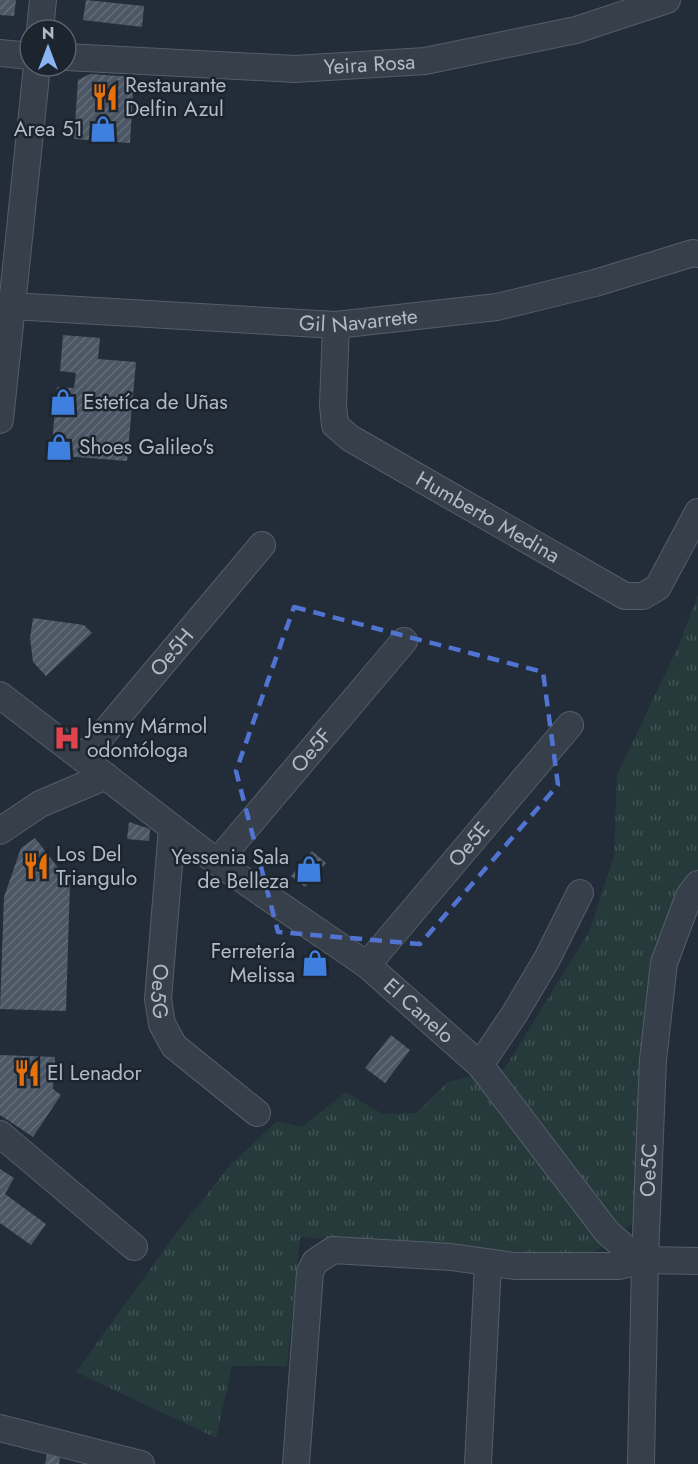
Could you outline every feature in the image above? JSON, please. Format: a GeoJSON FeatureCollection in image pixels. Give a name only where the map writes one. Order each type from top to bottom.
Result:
{"type":"FeatureCollection","features":[{"type":"Feature","properties":{"kind":"street"},"geometry":{"type":"LineString","coordinates":[[41,18],[43,0]]}},
{"type":"Feature","properties":{"kind":"street","name":"Yeira Rosa"},"geometry":{"type":"LineString","coordinates":[[78,58],[295,69],[424,61],[576,30],[666,0]]}},
{"type":"Feature","properties":{"kind":"street"},"geometry":{"type":"LineString","coordinates":[[0,53],[18,55]]}},
{"type":"Feature","properties":{"kind":"street"},"geometry":{"type":"LineString","coordinates":[[0,420],[36,78]]}},
{"type":"Feature","properties":{"kind":"street","name":"Gil Navarrete"},"geometry":{"type":"LineString","coordinates":[[11,306],[336,325],[497,307],[595,283],[693,253],[698,254]]}},
{"type":"Feature","properties":{"kind":"street","name":"Humberto Medina"},"geometry":{"type":"LineString","coordinates":[[336,325],[333,405],[335,425],[350,438],[625,596],[643,596],[658,587],[698,512]]}},
{"type":"Feature","properties":{"kind":"street","name":"Oe5H"},"geometry":{"type":"LineString","coordinates":[[83,758],[262,546]]}},
{"type":"Feature","properties":{"kind":"street","name":"Oe5F"},"geometry":{"type":"LineString","coordinates":[[217,862],[404,641]]}},
{"type":"Feature","properties":{"kind":"street","name":"El Canelo"},"geometry":{"type":"LineString","coordinates":[[0,695],[217,862],[367,964],[480,1065],[607,1232],[645,1260]]}},
{"type":"Feature","properties":{"kind":"street","name":"Oe5E"},"geometry":{"type":"LineString","coordinates":[[367,964],[570,725]]}},
{"type":"Feature","properties":{"kind":"street"},"geometry":{"type":"LineString","coordinates":[[0,831],[40,804],[106,776]]}},
{"type":"Feature","properties":{"kind":"street","name":"Oe5G"},"geometry":{"type":"LineString","coordinates":[[172,828],[158,999],[162,1024],[174,1046],[257,1113]]}},
{"type":"Feature","properties":{"kind":"street","name":"Oe5C"},"geometry":{"type":"LineString","coordinates":[[641,1464],[645,1260],[653,1060],[664,963],[689,896],[698,884]]}},
{"type":"Feature","properties":{"kind":"street"},"geometry":{"type":"LineString","coordinates":[[480,1065],[515,1013],[547,959],[580,893]]}},
{"type":"Feature","properties":{"kind":"street"},"geometry":{"type":"LineString","coordinates":[[0,1134],[134,1248]]}},
{"type":"Feature","properties":{"kind":"street"},"geometry":{"type":"LineString","coordinates":[[296,1464],[310,1272],[315,1262],[333,1250],[451,1257],[515,1266],[608,1267],[645,1260],[698,1261]]}},
{"type":"Feature","properties":{"kind":"street"},"geometry":{"type":"LineString","coordinates":[[478,1464],[488,1264]]}},
{"type":"Feature","properties":{"kind":"street"},"geometry":{"type":"LineString","coordinates":[[0,1428],[141,1464]]}},
{"type":"Feature","properties":{"kind":"highlighted area"},"geometry":{"type":"Polygon","coordinates":[[[294,607],[543,672],[558,785],[420,944],[278,932],[236,771],[294,607]]]}},
{"type":"Feature","properties":{"kind":"green space"},"geometry":{"type":"Polygon","coordinates":[[[698,595],[698,883],[645,1034],[632,1224],[589,1256],[300,1237],[287,1366],[232,1366],[216,1438],[76,1372],[177,1232],[231,1164],[277,1121],[302,1127],[346,1092],[382,1114],[416,1113],[448,1082],[505,1068],[590,930],[614,856],[617,775],[677,649],[698,595]]]}},
{"type":"Feature","properties":{"kind":"building"},"geometry":{"type":"Polygon","coordinates":[[[0,0],[16,0],[14,16],[0,15],[0,0]]]}},
{"type":"Feature","properties":{"kind":"building"},"geometry":{"type":"Polygon","coordinates":[[[86,0],[144,6],[142,27],[83,20],[86,0]]]}},
{"type":"Feature","properties":{"kind":"building","name":"Restaurante Delfin Azul"},"geometry":{"type":"Polygon","coordinates":[[[90,74],[134,77],[130,143],[74,139],[78,80],[90,74]]]}},
{"type":"Feature","properties":{"kind":"building"},"geometry":{"type":"Polygon","coordinates":[[[63,335],[100,338],[98,359],[136,362],[127,461],[51,455],[57,387],[74,388],[76,373],[60,371],[63,335]]]}},
{"type":"Feature","properties":{"kind":"building"},"geometry":{"type":"Polygon","coordinates":[[[33,618],[84,625],[92,633],[46,676],[33,662],[30,638],[33,618]]]}},
{"type":"Feature","properties":{"kind":"building"},"geometry":{"type":"Polygon","coordinates":[[[129,822],[150,829],[149,841],[127,839],[129,822]]]}},
{"type":"Feature","properties":{"kind":"building"},"geometry":{"type":"Polygon","coordinates":[[[35,838],[70,883],[66,1011],[0,1009],[4,897],[21,848],[35,838]]]}},
{"type":"Feature","properties":{"kind":"building","name":"Yessenia Sala de Belleza"},"geometry":{"type":"Polygon","coordinates":[[[312,851],[326,863],[305,887],[291,876],[312,851]]]}},
{"type":"Feature","properties":{"kind":"building","name":"Ferretería Melissa"},"geometry":{"type":"Polygon","coordinates":[[[313,954],[324,962],[317,972],[306,964],[313,954]]]}},
{"type":"Feature","properties":{"kind":"building"},"geometry":{"type":"Polygon","coordinates":[[[391,1035],[410,1050],[385,1083],[365,1068],[391,1035]]]}},
{"type":"Feature","properties":{"kind":"building","name":"El Lenador"},"geometry":{"type":"Polygon","coordinates":[[[0,1055],[55,1057],[53,1089],[61,1095],[33,1137],[0,1115],[0,1055]]]}},
{"type":"Feature","properties":{"kind":"building"},"geometry":{"type":"Polygon","coordinates":[[[0,1169],[14,1178],[5,1194],[46,1224],[31,1245],[0,1223],[0,1169]]]}},
{"type":"Feature","properties":{"kind":"building"},"geometry":{"type":"Polygon","coordinates":[[[48,1449],[61,1452],[59,1464],[45,1464],[48,1449]]]}},
{"type":"Feature","properties":{"kind":"place","name":"Restaurante Delfin Azul"},"geometry":{"type":"Point","coordinates":[105,97]}},
{"type":"Feature","properties":{"kind":"place","name":"Area 51"},"geometry":{"type":"Point","coordinates":[103,129]}},
{"type":"Feature","properties":{"kind":"place","name":"Estetíca de Uñas"},"geometry":{"type":"Point","coordinates":[63,402]}},
{"type":"Feature","properties":{"kind":"place","name":"Shoes Galileo's"},"geometry":{"type":"Point","coordinates":[59,447]}},
{"type":"Feature","properties":{"kind":"place","name":"Jenny Mármol odontóloga"},"geometry":{"type":"Point","coordinates":[67,738]}},
{"type":"Feature","properties":{"kind":"place","name":"Los Del Triangulo"},"geometry":{"type":"Point","coordinates":[36,866]}},
{"type":"Feature","properties":{"kind":"place","name":"Yessenia Sala de Belleza"},"geometry":{"type":"Point","coordinates":[309,869]}},
{"type":"Feature","properties":{"kind":"place","name":"Ferretería Melissa"},"geometry":{"type":"Point","coordinates":[315,963]}},
{"type":"Feature","properties":{"kind":"place","name":"El Lenador"},"geometry":{"type":"Point","coordinates":[27,1073]}}]}
